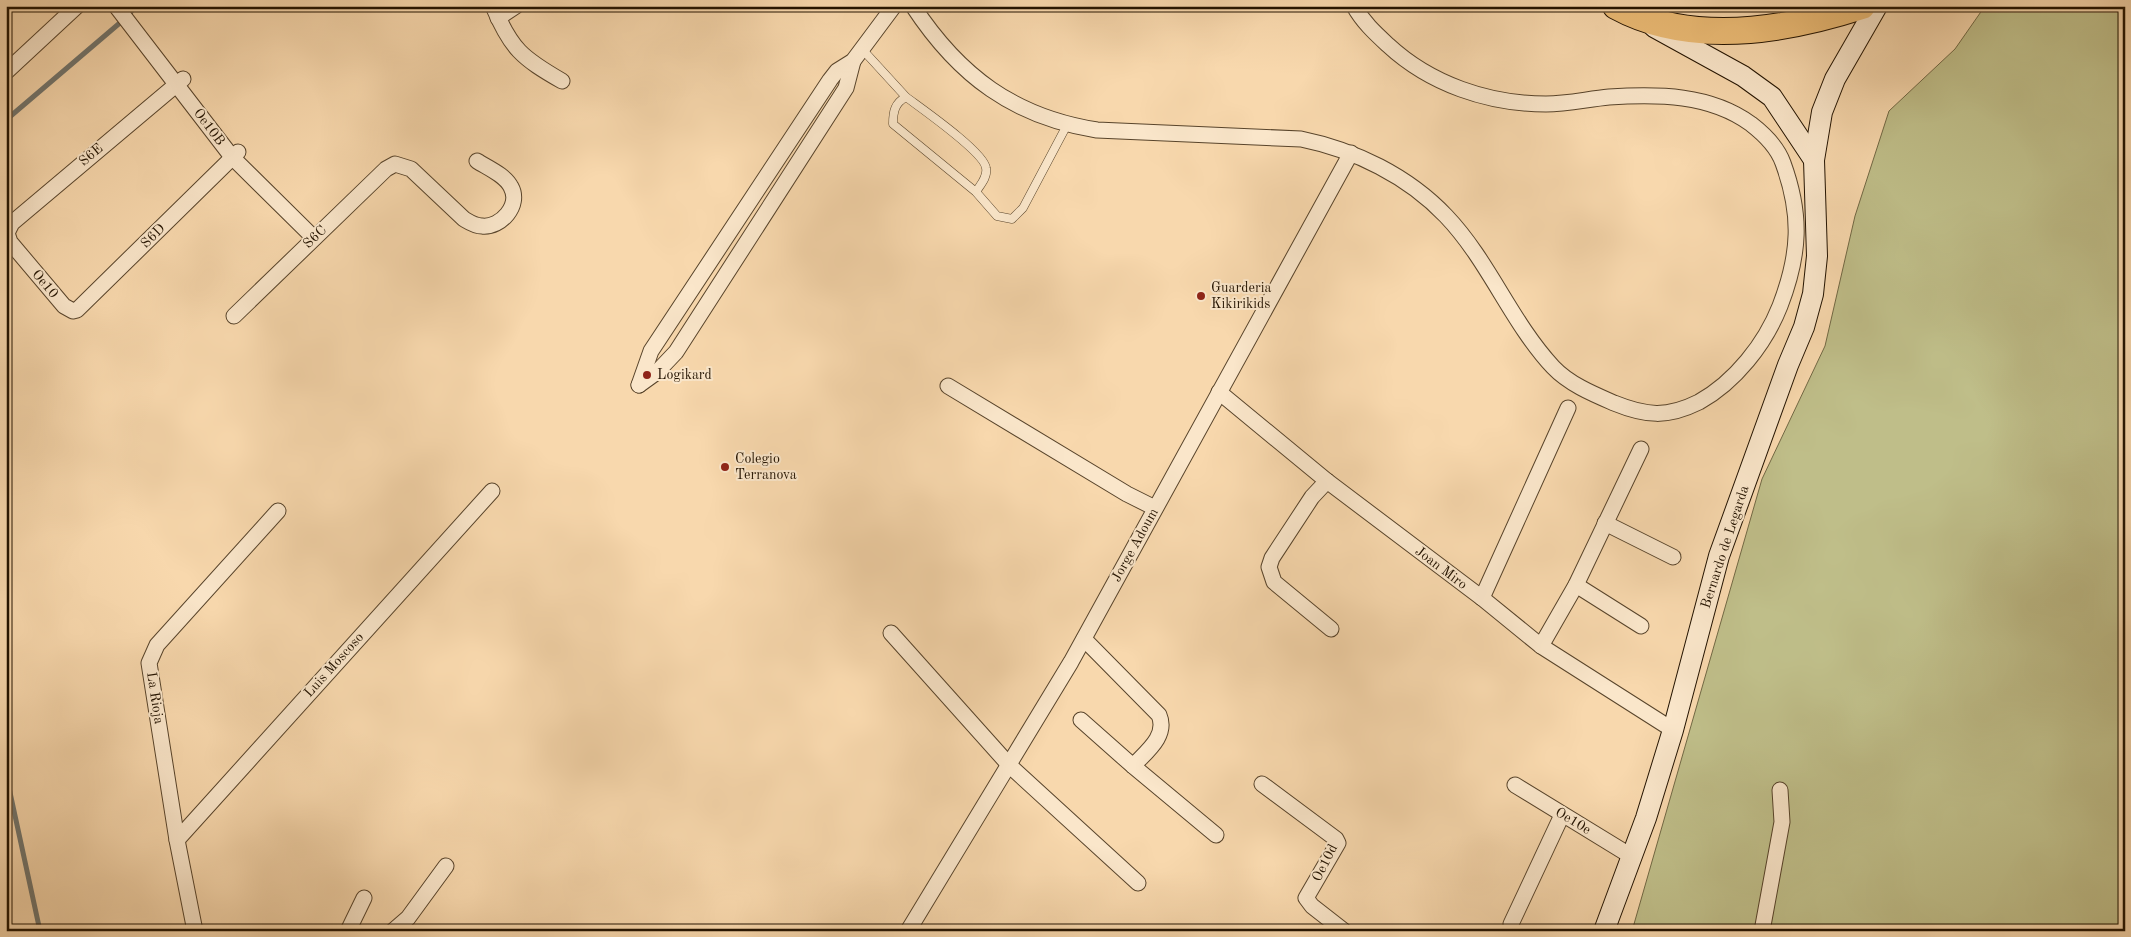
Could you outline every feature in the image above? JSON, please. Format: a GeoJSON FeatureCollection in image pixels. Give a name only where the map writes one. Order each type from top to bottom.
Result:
{"type":"FeatureCollection","features":[{"type":"Feature","properties":{"kind":"highway"},"geometry":{"type":"LineString","coordinates":[[1627,12],[1690,29],[1759,31],[1818,21],[1862,6]]}},
{"type":"Feature","properties":{"kind":"street"},"geometry":{"type":"LineString","coordinates":[[6,72],[76,6]]}},
{"type":"Feature","properties":{"kind":"street","name":"Oe10B"},"geometry":{"type":"LineString","coordinates":[[116,6],[179,81],[235,154],[317,235]]}},
{"type":"Feature","properties":{"kind":"street","name":"Oe10B"},"geometry":{"type":"LineString","coordinates":[[127,6],[179,81]]}},
{"type":"Feature","properties":{"kind":"street"},"geometry":{"type":"LineString","coordinates":[[516,6],[495,12],[514,46],[523,57],[562,80]]}},
{"type":"Feature","properties":{"kind":"street"},"geometry":{"type":"LineString","coordinates":[[858,55],[846,88],[676,352],[657,372],[639,385],[651,352],[833,75],[858,55],[894,6]]}},
{"type":"Feature","properties":{"kind":"street"},"geometry":{"type":"LineString","coordinates":[[913,6],[933,36],[964,69],[1000,96],[1030,113],[1067,126],[1132,132],[1301,139],[1326,144],[1351,153],[1404,181],[1427,198],[1447,217],[1473,250],[1531,338],[1554,369],[1572,382],[1598,396],[1630,410],[1658,415],[1682,410],[1708,396],[1730,379],[1766,337],[1789,282],[1796,232],[1796,206],[1781,158],[1767,137],[1747,122],[1723,108],[1697,100],[1671,97],[1610,97],[1548,104],[1516,102],[1457,88],[1428,75],[1400,56],[1361,18],[1354,6]]}},
{"type":"Feature","properties":{"kind":"street","name":"Bernardo de Legarda"},"geometry":{"type":"LineString","coordinates":[[1604,931],[1646,818],[1673,730],[1719,556],[1814,294],[1817,256],[1814,160],[1822,112],[1835,79],[1877,6]]}},
{"type":"Feature","properties":{"kind":"street","name":"Bernardo de Legarda"},"geometry":{"type":"LineString","coordinates":[[1627,12],[1743,76],[1772,98],[1790,120],[1814,160]]}},
{"type":"Feature","properties":{"kind":"street","name":"S6E"},"geometry":{"type":"LineString","coordinates":[[8,238],[12,223],[179,81]]}},
{"type":"Feature","properties":{"kind":"street","name":"Jorge Adoum"},"geometry":{"type":"LineString","coordinates":[[908,931],[1010,766],[1084,639],[1351,153]]}},
{"type":"Feature","properties":{"kind":"street","name":"S6D"},"geometry":{"type":"LineString","coordinates":[[64,306],[73,311],[83,306],[235,154]]}},
{"type":"Feature","properties":{"kind":"street","name":"S6C"},"geometry":{"type":"LineString","coordinates":[[234,316],[386,169],[395,164],[411,169],[464,219],[482,226],[491,226],[505,217],[511,208],[514,193],[507,181],[477,161]]}},
{"type":"Feature","properties":{"kind":"street"},"geometry":{"type":"LineString","coordinates":[[1796,206],[1816,203]]}},
{"type":"Feature","properties":{"kind":"street"},"geometry":{"type":"LineString","coordinates":[[747,204],[765,215]]}},
{"type":"Feature","properties":{"kind":"street","name":"Oe10"},"geometry":{"type":"LineString","coordinates":[[8,238],[64,306]]}},
{"type":"Feature","properties":{"kind":"street"},"geometry":{"type":"LineString","coordinates":[[948,386],[1127,494],[1155,508]]}},
{"type":"Feature","properties":{"kind":"street","name":"Joan Miro"},"geometry":{"type":"LineString","coordinates":[[1219,392],[1327,481],[1482,598],[1541,646],[1673,730]]}},
{"type":"Feature","properties":{"kind":"street"},"geometry":{"type":"LineString","coordinates":[[1482,598],[1568,408]]}},
{"type":"Feature","properties":{"kind":"street"},"geometry":{"type":"LineString","coordinates":[[1541,646],[1576,585],[1640,449]]}},
{"type":"Feature","properties":{"kind":"street"},"geometry":{"type":"LineString","coordinates":[[1327,481],[1312,498],[1272,558],[1269,567],[1270,575],[1274,582],[1331,629]]}},
{"type":"Feature","properties":{"kind":"street","name":"Luis Moscoso"},"geometry":{"type":"LineString","coordinates":[[177,840],[492,491]]}},
{"type":"Feature","properties":{"kind":"street","name":"La Rioja"},"geometry":{"type":"LineString","coordinates":[[195,931],[177,840],[149,663],[157,645],[278,511]]}},
{"type":"Feature","properties":{"kind":"street"},"geometry":{"type":"LineString","coordinates":[[1606,523],[1673,557]]}},
{"type":"Feature","properties":{"kind":"street"},"geometry":{"type":"LineString","coordinates":[[1576,585],[1641,626]]}},
{"type":"Feature","properties":{"kind":"street"},"geometry":{"type":"LineString","coordinates":[[891,633],[1010,766],[1138,882]]}},
{"type":"Feature","properties":{"kind":"street"},"geometry":{"type":"LineString","coordinates":[[1084,639],[1159,715],[1162,722],[1158,738],[1133,766]]}},
{"type":"Feature","properties":{"kind":"street"},"geometry":{"type":"LineString","coordinates":[[1081,720],[1133,766],[1216,834]]}},
{"type":"Feature","properties":{"kind":"street","name":"Oe10d"},"geometry":{"type":"LineString","coordinates":[[1262,784],[1336,839],[1338,843],[1306,898],[1312,906],[1344,931]]}},
{"type":"Feature","properties":{"kind":"street","name":"Oe10e"},"geometry":{"type":"LineString","coordinates":[[1515,785],[1631,856]]}},
{"type":"Feature","properties":{"kind":"street"},"geometry":{"type":"LineString","coordinates":[[1762,931],[1782,822],[1780,790]]}},
{"type":"Feature","properties":{"kind":"street"},"geometry":{"type":"LineString","coordinates":[[1511,924],[1562,815]]}},
{"type":"Feature","properties":{"kind":"street"},"geometry":{"type":"LineString","coordinates":[[393,931],[408,918],[446,866]]}},
{"type":"Feature","properties":{"kind":"street"},"geometry":{"type":"LineString","coordinates":[[348,931],[364,898]]}},
{"type":"Feature","properties":{"kind":"lane"},"geometry":{"type":"LineString","coordinates":[[858,55],[906,97],[979,154],[987,170],[976,192]]}},
{"type":"Feature","properties":{"kind":"lane"},"geometry":{"type":"LineString","coordinates":[[906,97],[895,106],[893,124],[976,192],[997,216],[1012,220],[1017,216],[1067,126]]}},
{"type":"Feature","properties":{"kind":"shaded area"},"geometry":{"type":"Polygon","coordinates":[[[1985,6],[2125,6],[2125,931],[1632,931],[1762,479],[1825,346],[1855,216],[1889,111],[1955,49],[1985,6]]]}},
{"type":"Feature","properties":{"kind":"waterway"},"geometry":{"type":"LineString","coordinates":[[6,120],[128,16],[135,6]]}},
{"type":"Feature","properties":{"kind":"waterway"},"geometry":{"type":"LineString","coordinates":[[6,774],[40,931]]}},
{"type":"Feature","properties":{"kind":"place","name":"Guarderia Kikirikids"},"geometry":{"type":"Point","coordinates":[1201,296]}},
{"type":"Feature","properties":{"kind":"place","name":"Logikard"},"geometry":{"type":"Point","coordinates":[647,375]}},
{"type":"Feature","properties":{"kind":"place","name":"Colegio Terranova"},"geometry":{"type":"Point","coordinates":[725,467]}}]}
